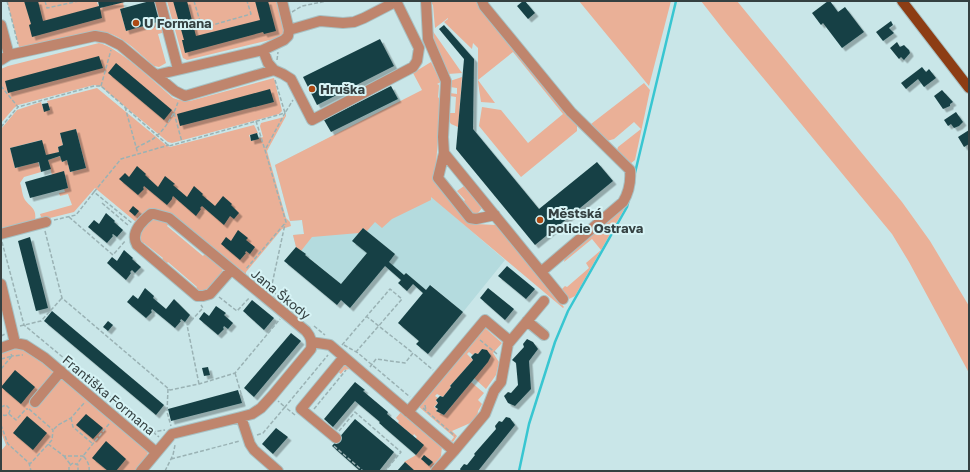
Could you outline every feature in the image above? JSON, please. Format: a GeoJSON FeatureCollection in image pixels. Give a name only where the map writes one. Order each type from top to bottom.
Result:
{"type":"FeatureCollection","features":[{"type":"Feature","properties":{"kind":"main road"},"geometry":{"type":"LineString","coordinates":[[902,1],[969,88]]}},
{"type":"Feature","properties":{"kind":"street"},"geometry":{"type":"LineString","coordinates":[[160,1],[178,69]]}},
{"type":"Feature","properties":{"kind":"street"},"geometry":{"type":"LineString","coordinates":[[156,75],[263,50],[284,40],[288,36],[289,30],[282,1]]}},
{"type":"Feature","properties":{"kind":"street"},"geometry":{"type":"LineString","coordinates":[[1,25],[5,58],[95,36],[106,38],[120,45],[174,91],[185,96],[276,74],[283,74],[291,79],[312,120],[413,67],[419,55],[419,48],[397,1],[354,22],[343,23],[320,21],[289,30]]}},
{"type":"Feature","properties":{"kind":"street"},"geometry":{"type":"LineString","coordinates":[[426,1],[428,39],[446,81],[443,137],[444,153],[438,178],[470,218],[476,219],[494,215]]}},
{"type":"Feature","properties":{"kind":"street"},"geometry":{"type":"LineString","coordinates":[[482,1],[484,6],[571,112],[630,170],[631,179],[627,196],[623,202],[541,272]]}},
{"type":"Feature","properties":{"kind":"street"},"geometry":{"type":"LineString","coordinates":[[263,50],[268,63],[276,74]]}},
{"type":"Feature","properties":{"kind":"street"},"geometry":{"type":"LineString","coordinates":[[444,153],[563,299]]}},
{"type":"Feature","properties":{"kind":"street","name":"Jana Škody"},"geometry":{"type":"LineString","coordinates":[[231,270],[210,294],[197,296],[137,245],[134,239],[134,227],[151,214],[169,218],[306,331],[312,342]]}},
{"type":"Feature","properties":{"kind":"street"},"geometry":{"type":"LineString","coordinates":[[1,234],[45,223]]}},
{"type":"Feature","properties":{"kind":"street"},"geometry":{"type":"LineString","coordinates":[[1,284],[15,343],[1,348]]}},
{"type":"Feature","properties":{"kind":"street"},"geometry":{"type":"LineString","coordinates":[[436,471],[451,448],[485,414],[494,391],[501,382],[507,347],[510,341],[544,301]]}},
{"type":"Feature","properties":{"kind":"street"},"geometry":{"type":"LineString","coordinates":[[408,412],[420,402],[485,320],[510,341]]}},
{"type":"Feature","properties":{"kind":"street"},"geometry":{"type":"LineString","coordinates":[[527,321],[544,335]]}},
{"type":"Feature","properties":{"kind":"street"},"geometry":{"type":"LineString","coordinates":[[312,342],[338,347],[344,357],[451,448]]}},
{"type":"Feature","properties":{"kind":"street","name":"Františka Formana"},"geometry":{"type":"LineString","coordinates":[[15,343],[25,345],[45,358],[156,452],[173,431],[242,418],[261,408],[311,349],[312,342]]}},
{"type":"Feature","properties":{"kind":"street"},"geometry":{"type":"LineString","coordinates":[[336,439],[301,409],[344,357]]}},
{"type":"Feature","properties":{"kind":"street"},"geometry":{"type":"LineString","coordinates":[[32,406],[61,371]]}},
{"type":"Feature","properties":{"kind":"street"},"geometry":{"type":"LineString","coordinates":[[242,418],[250,444],[254,450],[278,471]]}},
{"type":"Feature","properties":{"kind":"street"},"geometry":{"type":"LineString","coordinates":[[141,471],[156,452]]}},
{"type":"Feature","properties":{"kind":"path"},"geometry":{"type":"LineString","coordinates":[[7,1],[21,54]]}},
{"type":"Feature","properties":{"kind":"path"},"geometry":{"type":"LineString","coordinates":[[45,1],[47,8],[79,1]]}},
{"type":"Feature","properties":{"kind":"path"},"geometry":{"type":"LineString","coordinates":[[194,1],[202,28],[251,14],[247,1]]}},
{"type":"Feature","properties":{"kind":"path"},"geometry":{"type":"LineString","coordinates":[[286,16],[302,6],[327,1]]}},
{"type":"Feature","properties":{"kind":"path"},"geometry":{"type":"LineString","coordinates":[[101,86],[113,45]]}},
{"type":"Feature","properties":{"kind":"path"},"geometry":{"type":"LineString","coordinates":[[276,74],[274,77],[285,113]]}},
{"type":"Feature","properties":{"kind":"path"},"geometry":{"type":"LineString","coordinates":[[1,86],[18,107]]}},
{"type":"Feature","properties":{"kind":"path"},"geometry":{"type":"LineString","coordinates":[[1,127],[18,107],[94,86],[101,86],[170,145]]}},
{"type":"Feature","properties":{"kind":"path"},"geometry":{"type":"LineString","coordinates":[[265,150],[294,98]]}},
{"type":"Feature","properties":{"kind":"path"},"geometry":{"type":"LineString","coordinates":[[136,148],[152,140],[157,135],[174,113],[179,99]]}},
{"type":"Feature","properties":{"kind":"path"},"geometry":{"type":"LineString","coordinates":[[125,107],[138,154]]}},
{"type":"Feature","properties":{"kind":"path"},"geometry":{"type":"LineString","coordinates":[[174,113],[182,142]]}},
{"type":"Feature","properties":{"kind":"path"},"geometry":{"type":"LineString","coordinates":[[281,318],[235,373],[199,384],[170,390],[62,298],[45,223],[76,215],[121,159],[285,113]]}},
{"type":"Feature","properties":{"kind":"path"},"geometry":{"type":"LineString","coordinates":[[256,121],[286,222],[271,289]]}},
{"type":"Feature","properties":{"kind":"path"},"geometry":{"type":"LineString","coordinates":[[94,192],[134,227]]}},
{"type":"Feature","properties":{"kind":"path"},"geometry":{"type":"LineString","coordinates":[[102,203],[129,226],[134,227]]}},
{"type":"Feature","properties":{"kind":"path"},"geometry":{"type":"LineString","coordinates":[[69,217],[112,255],[126,240],[134,227]]}},
{"type":"Feature","properties":{"kind":"path"},"geometry":{"type":"LineString","coordinates":[[243,273],[286,222]]}},
{"type":"Feature","properties":{"kind":"path"},"geometry":{"type":"LineString","coordinates":[[1,239],[24,325],[153,432],[173,431]]}},
{"type":"Feature","properties":{"kind":"path"},"geometry":{"type":"LineString","coordinates":[[126,240],[129,245]]}},
{"type":"Feature","properties":{"kind":"path"},"geometry":{"type":"LineString","coordinates":[[299,419],[285,407],[390,289],[402,299],[357,353],[420,402],[426,411],[456,437],[451,448]]}},
{"type":"Feature","properties":{"kind":"path"},"geometry":{"type":"LineString","coordinates":[[216,294],[237,311],[253,294]]}},
{"type":"Feature","properties":{"kind":"path"},"geometry":{"type":"LineString","coordinates":[[1,336],[12,329],[41,321],[62,298]]}},
{"type":"Feature","properties":{"kind":"path"},"geometry":{"type":"LineString","coordinates":[[199,384],[193,361],[194,358],[187,325],[203,308],[198,303],[204,302]]}},
{"type":"Feature","properties":{"kind":"path"},"geometry":{"type":"LineString","coordinates":[[366,316],[436,372]]}},
{"type":"Feature","properties":{"kind":"path"},"geometry":{"type":"LineString","coordinates":[[477,337],[502,358]]}},
{"type":"Feature","properties":{"kind":"path"},"geometry":{"type":"LineString","coordinates":[[364,374],[376,359],[405,364],[413,353]]}},
{"type":"Feature","properties":{"kind":"path"},"geometry":{"type":"LineString","coordinates":[[1,360],[12,356],[1,369]]}},
{"type":"Feature","properties":{"kind":"path"},"geometry":{"type":"LineString","coordinates":[[312,411],[346,370],[350,369]]}},
{"type":"Feature","properties":{"kind":"path"},"geometry":{"type":"LineString","coordinates":[[235,373],[245,407],[249,406]]}},
{"type":"Feature","properties":{"kind":"path"},"geometry":{"type":"LineString","coordinates":[[165,471],[173,455],[175,441],[166,412],[168,388]]}},
{"type":"Feature","properties":{"kind":"path"},"geometry":{"type":"LineString","coordinates":[[29,465],[52,440],[53,430],[58,425],[71,418],[85,402]]}},
{"type":"Feature","properties":{"kind":"path"},"geometry":{"type":"LineString","coordinates":[[420,402],[426,411]]}},
{"type":"Feature","properties":{"kind":"path"},"geometry":{"type":"LineString","coordinates":[[1,407],[4,405],[8,406],[10,409],[9,414]]}},
{"type":"Feature","properties":{"kind":"path"},"geometry":{"type":"LineString","coordinates":[[9,414],[16,420],[26,409],[32,406],[53,430]]}},
{"type":"Feature","properties":{"kind":"path"},"geometry":{"type":"LineString","coordinates":[[364,471],[336,439],[355,412],[401,452],[385,471]]}},
{"type":"Feature","properties":{"kind":"path"},"geometry":{"type":"LineString","coordinates":[[2,415],[5,416],[9,414]]}},
{"type":"Feature","properties":{"kind":"path"},"geometry":{"type":"LineString","coordinates":[[77,464],[115,417]]}},
{"type":"Feature","properties":{"kind":"path"},"geometry":{"type":"LineString","coordinates":[[71,418],[73,427],[93,444]]}},
{"type":"Feature","properties":{"kind":"path"},"geometry":{"type":"LineString","coordinates":[[1,425],[8,444],[29,463],[31,471]]}},
{"type":"Feature","properties":{"kind":"path"},"geometry":{"type":"LineString","coordinates":[[48,444],[64,456],[70,464]]}},
{"type":"Feature","properties":{"kind":"path"},"geometry":{"type":"LineString","coordinates":[[64,456],[83,456],[88,461],[89,471]]}},
{"type":"Feature","properties":{"kind":"path"},"geometry":{"type":"LineString","coordinates":[[70,464],[77,464]]}},
{"type":"Feature","properties":{"kind":"path"},"geometry":{"type":"LineString","coordinates":[[69,471],[68,468],[70,464]]}},
{"type":"Feature","properties":{"kind":"path"},"geometry":{"type":"LineString","coordinates":[[77,464],[79,471]]}},
{"type":"Feature","properties":{"kind":"shaded area"},"geometry":{"type":"Polygon","coordinates":[[[7,1],[98,1],[97,3],[100,8],[123,2],[124,8],[120,9],[126,31],[161,21],[166,32],[158,34],[166,63],[159,67],[154,66],[133,47],[109,33],[100,32],[90,32],[23,49],[19,47],[7,1]]]}},
{"type":"Feature","properties":{"kind":"shaded area"},"geometry":{"type":"Polygon","coordinates":[[[167,1],[278,1],[285,30],[283,36],[274,39],[187,60],[183,58],[167,1]]]}},
{"type":"Feature","properties":{"kind":"shaded area"},"geometry":{"type":"Polygon","coordinates":[[[429,1],[479,1],[577,126],[577,131],[521,177],[479,126],[482,107],[501,110],[528,143],[563,114],[513,52],[478,80],[478,48],[473,43],[472,49],[444,22],[448,18],[435,28],[433,5],[429,1]]]}},
{"type":"Feature","properties":{"kind":"shaded area"},"geometry":{"type":"Polygon","coordinates":[[[579,1],[671,1],[649,86],[579,1]]]}},
{"type":"Feature","properties":{"kind":"shaded area"},"geometry":{"type":"Polygon","coordinates":[[[701,1],[737,1],[902,202],[930,241],[969,306],[969,373],[909,262],[892,234],[701,1]]]}},
{"type":"Feature","properties":{"kind":"shaded area"},"geometry":{"type":"Polygon","coordinates":[[[432,30],[462,73],[448,74],[433,45],[432,30]]]}},
{"type":"Feature","properties":{"kind":"shaded area"},"geometry":{"type":"Polygon","coordinates":[[[99,43],[116,51],[126,58],[173,98],[179,100],[190,101],[274,78],[282,111],[279,114],[172,143],[168,142],[100,86],[94,85],[18,105],[1,123],[1,69],[99,43]]]}},
{"type":"Feature","properties":{"kind":"shaded area"},"geometry":{"type":"Polygon","coordinates":[[[431,62],[441,82],[437,84],[439,85],[438,97],[441,101],[435,177],[436,184],[468,222],[475,224],[496,225],[564,307],[563,308],[431,197],[431,200],[392,219],[382,228],[375,222],[367,231],[363,228],[359,233],[312,237],[301,251],[296,247],[293,235],[304,234],[302,220],[290,221],[275,165],[422,90],[413,73],[431,62]]]}},
{"type":"Feature","properties":{"kind":"shaded area"},"geometry":{"type":"Polygon","coordinates":[[[462,77],[458,127],[451,124],[449,121],[450,116],[448,116],[448,113],[455,113],[456,97],[450,96],[450,93],[457,94],[457,88],[450,87],[450,81],[462,77]]]}},
{"type":"Feature","properties":{"kind":"shaded area"},"geometry":{"type":"Polygon","coordinates":[[[478,80],[495,103],[481,102],[478,80]]]}},
{"type":"Feature","properties":{"kind":"shaded area"},"geometry":{"type":"Polygon","coordinates":[[[644,83],[650,90],[635,160],[630,164],[617,150],[618,147],[641,129],[634,122],[614,139],[607,141],[591,124],[644,83]]]}},
{"type":"Feature","properties":{"kind":"shaded area"},"geometry":{"type":"Polygon","coordinates":[[[437,84],[439,85],[432,197],[505,260],[463,312],[431,285],[426,290],[406,273],[404,275],[389,262],[395,254],[363,228],[353,241],[367,253],[341,284],[296,247],[293,235],[304,234],[302,220],[290,221],[275,165],[437,84]]]}},
{"type":"Feature","properties":{"kind":"shaded area"},"geometry":{"type":"Polygon","coordinates":[[[97,88],[170,147],[254,125],[258,133],[249,135],[251,141],[263,137],[260,126],[261,123],[284,117],[286,113],[286,116],[267,151],[286,218],[290,222],[291,226],[282,229],[246,272],[246,275],[249,277],[247,278],[171,215],[136,222],[95,188],[74,212],[42,220],[40,214],[72,205],[68,194],[60,196],[59,193],[65,192],[64,189],[68,188],[64,172],[52,175],[48,160],[60,156],[62,162],[67,160],[70,172],[86,168],[76,129],[60,134],[63,145],[58,147],[59,152],[46,156],[41,140],[10,148],[15,168],[38,162],[41,172],[24,177],[20,183],[25,200],[34,210],[35,220],[1,231],[1,129],[17,110],[41,102],[44,111],[50,110],[47,101],[97,88]]]}},
{"type":"Feature","properties":{"kind":"shaded area"},"geometry":{"type":"Polygon","coordinates":[[[464,186],[482,208],[478,213],[474,214],[463,202],[465,200],[457,191],[464,186]]]}},
{"type":"Feature","properties":{"kind":"shaded area"},"geometry":{"type":"Polygon","coordinates":[[[626,206],[575,296],[569,299],[561,290],[565,286],[567,287],[589,268],[586,263],[601,250],[592,239],[564,262],[565,258],[626,206]]]}},
{"type":"Feature","properties":{"kind":"shaded area"},"geometry":{"type":"Polygon","coordinates":[[[151,218],[170,222],[167,226],[203,256],[206,252],[222,267],[223,273],[209,291],[194,291],[197,287],[168,262],[164,266],[160,262],[163,258],[144,243],[141,246],[138,236],[151,218]]]}},
{"type":"Feature","properties":{"kind":"shaded area"},"geometry":{"type":"Polygon","coordinates":[[[484,327],[502,343],[493,353],[499,362],[496,375],[486,389],[474,378],[486,350],[482,349],[478,354],[475,353],[473,355],[469,352],[467,354],[473,360],[451,384],[451,387],[443,397],[437,394],[435,396],[438,398],[436,401],[438,403],[434,407],[437,409],[436,411],[444,415],[471,382],[484,393],[478,400],[482,404],[478,411],[477,419],[452,431],[457,436],[453,442],[451,441],[454,437],[418,406],[484,327]]]}},
{"type":"Feature","properties":{"kind":"shaded area"},"geometry":{"type":"Polygon","coordinates":[[[22,349],[35,354],[148,452],[146,459],[136,471],[1,471],[1,451],[6,445],[1,432],[1,352],[22,349]]]}},
{"type":"Feature","properties":{"kind":"shaded area"},"geometry":{"type":"Polygon","coordinates":[[[344,366],[348,366],[442,446],[441,456],[429,471],[414,471],[404,462],[416,455],[417,437],[414,434],[413,436],[398,423],[399,421],[396,418],[401,412],[350,369],[344,370],[341,374],[337,371],[344,366]]]}},
{"type":"Feature","properties":{"kind":"building"},"geometry":{"type":"Polygon","coordinates":[[[24,1],[38,1],[43,21],[99,6],[98,1],[125,2],[100,8],[102,18],[32,37],[29,25],[31,24],[24,1]]]}},
{"type":"Feature","properties":{"kind":"building"},"geometry":{"type":"Polygon","coordinates":[[[150,1],[156,1],[161,21],[126,31],[120,9],[150,1]]]}},
{"type":"Feature","properties":{"kind":"building"},"geometry":{"type":"Polygon","coordinates":[[[173,1],[187,1],[196,36],[260,20],[255,1],[268,1],[276,31],[264,34],[263,32],[185,53],[182,40],[184,40],[173,1]]]}},
{"type":"Feature","properties":{"kind":"building"},"geometry":{"type":"Polygon","coordinates":[[[525,1],[535,13],[528,19],[517,6],[525,1]]]}},
{"type":"Feature","properties":{"kind":"building"},"geometry":{"type":"Polygon","coordinates":[[[830,1],[838,12],[845,7],[864,32],[842,48],[823,23],[821,25],[812,13],[830,1]]]}},
{"type":"Feature","properties":{"kind":"building"},"geometry":{"type":"Polygon","coordinates":[[[891,21],[893,25],[889,28],[894,33],[883,41],[876,32],[891,21]]]}},
{"type":"Feature","properties":{"kind":"building"},"geometry":{"type":"Polygon","coordinates":[[[444,25],[474,59],[473,129],[539,209],[597,162],[613,181],[535,245],[456,149],[464,59],[439,29],[444,25]]]}},
{"type":"Feature","properties":{"kind":"building"},"geometry":{"type":"Polygon","coordinates":[[[380,39],[394,66],[317,105],[303,77],[380,39]]]}},
{"type":"Feature","properties":{"kind":"building"},"geometry":{"type":"Polygon","coordinates":[[[897,42],[900,47],[904,45],[909,50],[910,53],[904,60],[901,57],[899,59],[890,48],[897,42]]]}},
{"type":"Feature","properties":{"kind":"building"},"geometry":{"type":"Polygon","coordinates":[[[99,56],[103,68],[8,93],[5,81],[99,56]]]}},
{"type":"Feature","properties":{"kind":"building"},"geometry":{"type":"Polygon","coordinates":[[[116,63],[172,110],[164,120],[108,73],[116,63]]]}},
{"type":"Feature","properties":{"kind":"building"},"geometry":{"type":"Polygon","coordinates":[[[922,67],[926,72],[929,69],[936,78],[924,87],[918,79],[906,89],[901,83],[922,67]]]}},
{"type":"Feature","properties":{"kind":"building"},"geometry":{"type":"Polygon","coordinates":[[[391,86],[398,99],[331,132],[324,120],[391,86]]]}},
{"type":"Feature","properties":{"kind":"building"},"geometry":{"type":"Polygon","coordinates":[[[270,89],[274,102],[180,126],[177,114],[270,89]]]}},
{"type":"Feature","properties":{"kind":"building"},"geometry":{"type":"Polygon","coordinates":[[[942,90],[953,102],[950,106],[943,109],[934,96],[942,90]]]}},
{"type":"Feature","properties":{"kind":"building"},"geometry":{"type":"Polygon","coordinates":[[[48,103],[50,110],[44,112],[42,104],[48,103]]]}},
{"type":"Feature","properties":{"kind":"building"},"geometry":{"type":"Polygon","coordinates":[[[956,112],[963,122],[954,128],[951,124],[948,126],[944,120],[956,112]]]}},
{"type":"Feature","properties":{"kind":"building"},"geometry":{"type":"Polygon","coordinates":[[[76,129],[86,168],[70,172],[67,160],[62,162],[60,156],[48,160],[51,169],[41,172],[39,162],[15,168],[10,148],[42,140],[46,155],[59,152],[58,147],[63,145],[60,133],[76,129]]]}},
{"type":"Feature","properties":{"kind":"building"},"geometry":{"type":"Polygon","coordinates":[[[969,130],[969,144],[964,147],[958,137],[969,130]]]}},
{"type":"Feature","properties":{"kind":"building"},"geometry":{"type":"Polygon","coordinates":[[[257,133],[259,139],[251,141],[250,135],[257,133]]]}},
{"type":"Feature","properties":{"kind":"building"},"geometry":{"type":"Polygon","coordinates":[[[137,166],[158,187],[165,176],[187,197],[194,186],[215,206],[223,196],[239,213],[234,219],[230,216],[224,225],[202,206],[196,216],[173,196],[167,205],[144,186],[144,189],[138,195],[119,179],[125,173],[129,177],[137,166]]]}},
{"type":"Feature","properties":{"kind":"building"},"geometry":{"type":"Polygon","coordinates":[[[64,171],[68,188],[30,198],[25,182],[64,171]]]}},
{"type":"Feature","properties":{"kind":"building"},"geometry":{"type":"Polygon","coordinates":[[[133,206],[139,211],[135,216],[129,211],[133,206]]]}},
{"type":"Feature","properties":{"kind":"building"},"geometry":{"type":"Polygon","coordinates":[[[106,213],[123,230],[117,237],[113,234],[107,243],[88,227],[94,220],[99,224],[106,213]]]}},
{"type":"Feature","properties":{"kind":"building"},"geometry":{"type":"Polygon","coordinates":[[[363,228],[395,254],[389,262],[404,275],[406,273],[426,290],[430,285],[463,312],[428,354],[416,344],[419,341],[398,323],[423,293],[413,284],[407,291],[398,283],[401,280],[385,266],[350,308],[341,300],[337,305],[284,261],[296,247],[341,284],[367,253],[352,241],[363,228]]]}},
{"type":"Feature","properties":{"kind":"building"},"geometry":{"type":"Polygon","coordinates":[[[238,230],[248,238],[246,240],[255,247],[250,254],[246,251],[240,260],[221,244],[226,237],[231,241],[238,230]]]}},
{"type":"Feature","properties":{"kind":"building"},"geometry":{"type":"Polygon","coordinates":[[[30,237],[48,308],[36,311],[18,241],[30,237]]]}},
{"type":"Feature","properties":{"kind":"building"},"geometry":{"type":"Polygon","coordinates":[[[124,250],[141,267],[135,273],[132,270],[126,280],[107,263],[112,257],[117,261],[124,250]]]}},
{"type":"Feature","properties":{"kind":"building"},"geometry":{"type":"Polygon","coordinates":[[[507,266],[535,289],[526,299],[498,276],[507,266]]]}},
{"type":"Feature","properties":{"kind":"building"},"geometry":{"type":"Polygon","coordinates":[[[145,288],[154,296],[153,298],[166,309],[174,299],[190,315],[185,322],[181,319],[175,328],[152,309],[152,312],[146,318],[127,302],[133,295],[138,299],[145,288]]]}},
{"type":"Feature","properties":{"kind":"building"},"geometry":{"type":"Polygon","coordinates":[[[488,288],[514,309],[505,320],[480,298],[488,288]]]}},
{"type":"Feature","properties":{"kind":"building"},"geometry":{"type":"Polygon","coordinates":[[[252,300],[274,318],[264,330],[243,311],[252,300]]]}},
{"type":"Feature","properties":{"kind":"building"},"geometry":{"type":"Polygon","coordinates":[[[216,306],[226,313],[224,315],[233,323],[228,329],[224,326],[224,329],[218,335],[199,319],[204,312],[209,316],[216,306]]]}},
{"type":"Feature","properties":{"kind":"building"},"geometry":{"type":"Polygon","coordinates":[[[52,311],[164,405],[156,415],[44,321],[52,311]]]}},
{"type":"Feature","properties":{"kind":"building"},"geometry":{"type":"Polygon","coordinates":[[[108,321],[113,325],[108,331],[103,327],[108,321]]]}},
{"type":"Feature","properties":{"kind":"building"},"geometry":{"type":"Polygon","coordinates":[[[291,333],[301,341],[254,397],[244,388],[291,333]]]}},
{"type":"Feature","properties":{"kind":"building"},"geometry":{"type":"Polygon","coordinates":[[[527,339],[533,342],[538,349],[529,361],[531,389],[515,406],[508,403],[504,396],[508,392],[511,393],[518,385],[516,363],[512,360],[524,347],[523,344],[527,339]]]}},
{"type":"Feature","properties":{"kind":"building"},"geometry":{"type":"Polygon","coordinates":[[[482,349],[487,350],[491,356],[488,362],[444,415],[436,411],[438,409],[435,407],[438,403],[436,400],[440,396],[443,397],[451,387],[450,386],[473,360],[471,357],[475,353],[478,354],[482,349]]]}},
{"type":"Feature","properties":{"kind":"building"},"geometry":{"type":"Polygon","coordinates":[[[208,367],[210,375],[204,376],[202,368],[208,367]]]}},
{"type":"Feature","properties":{"kind":"building"},"geometry":{"type":"Polygon","coordinates":[[[15,370],[35,387],[21,404],[1,387],[15,370]]]}},
{"type":"Feature","properties":{"kind":"building"},"geometry":{"type":"Polygon","coordinates":[[[355,382],[365,390],[363,391],[388,412],[387,414],[424,445],[416,455],[355,401],[333,427],[324,419],[355,382]]]}},
{"type":"Feature","properties":{"kind":"building"},"geometry":{"type":"Polygon","coordinates":[[[238,390],[242,403],[171,421],[168,409],[238,390]]]}},
{"type":"Feature","properties":{"kind":"building"},"geometry":{"type":"Polygon","coordinates":[[[86,414],[103,428],[93,439],[76,425],[86,414]]]}},
{"type":"Feature","properties":{"kind":"building"},"geometry":{"type":"Polygon","coordinates":[[[27,416],[47,433],[33,450],[13,433],[27,416]]]}},
{"type":"Feature","properties":{"kind":"building"},"geometry":{"type":"Polygon","coordinates":[[[506,417],[510,418],[515,425],[478,471],[461,471],[460,469],[464,464],[467,465],[475,455],[474,454],[496,429],[495,426],[499,421],[502,422],[506,417]]]}},
{"type":"Feature","properties":{"kind":"building"},"geometry":{"type":"Polygon","coordinates":[[[355,419],[394,452],[379,471],[360,471],[332,446],[355,419]]]}},
{"type":"Feature","properties":{"kind":"building"},"geometry":{"type":"Polygon","coordinates":[[[276,428],[288,437],[273,454],[262,444],[276,428]]]}},
{"type":"Feature","properties":{"kind":"building"},"geometry":{"type":"Polygon","coordinates":[[[106,441],[126,459],[116,471],[108,471],[92,458],[106,441]]]}},
{"type":"Feature","properties":{"kind":"building"},"geometry":{"type":"Polygon","coordinates":[[[424,455],[433,462],[429,466],[421,459],[424,455]]]}},
{"type":"Feature","properties":{"kind":"building"},"geometry":{"type":"Polygon","coordinates":[[[405,462],[415,471],[397,471],[405,462]]]}},
{"type":"Feature","properties":{"kind":"waterway"},"geometry":{"type":"LineString","coordinates":[[634,177],[676,1]]}},
{"type":"Feature","properties":{"kind":"waterway"},"geometry":{"type":"LineString","coordinates":[[519,471],[529,424],[555,342],[568,311],[627,207],[629,199]]}},
{"type":"Feature","properties":{"kind":"place","name":"U Formana"},"geometry":{"type":"Point","coordinates":[136,23]}},
{"type":"Feature","properties":{"kind":"place","name":"Hruška"},"geometry":{"type":"Point","coordinates":[312,89]}},
{"type":"Feature","properties":{"kind":"place","name":"Městská policie Ostrava"},"geometry":{"type":"Point","coordinates":[540,220]}}]}
